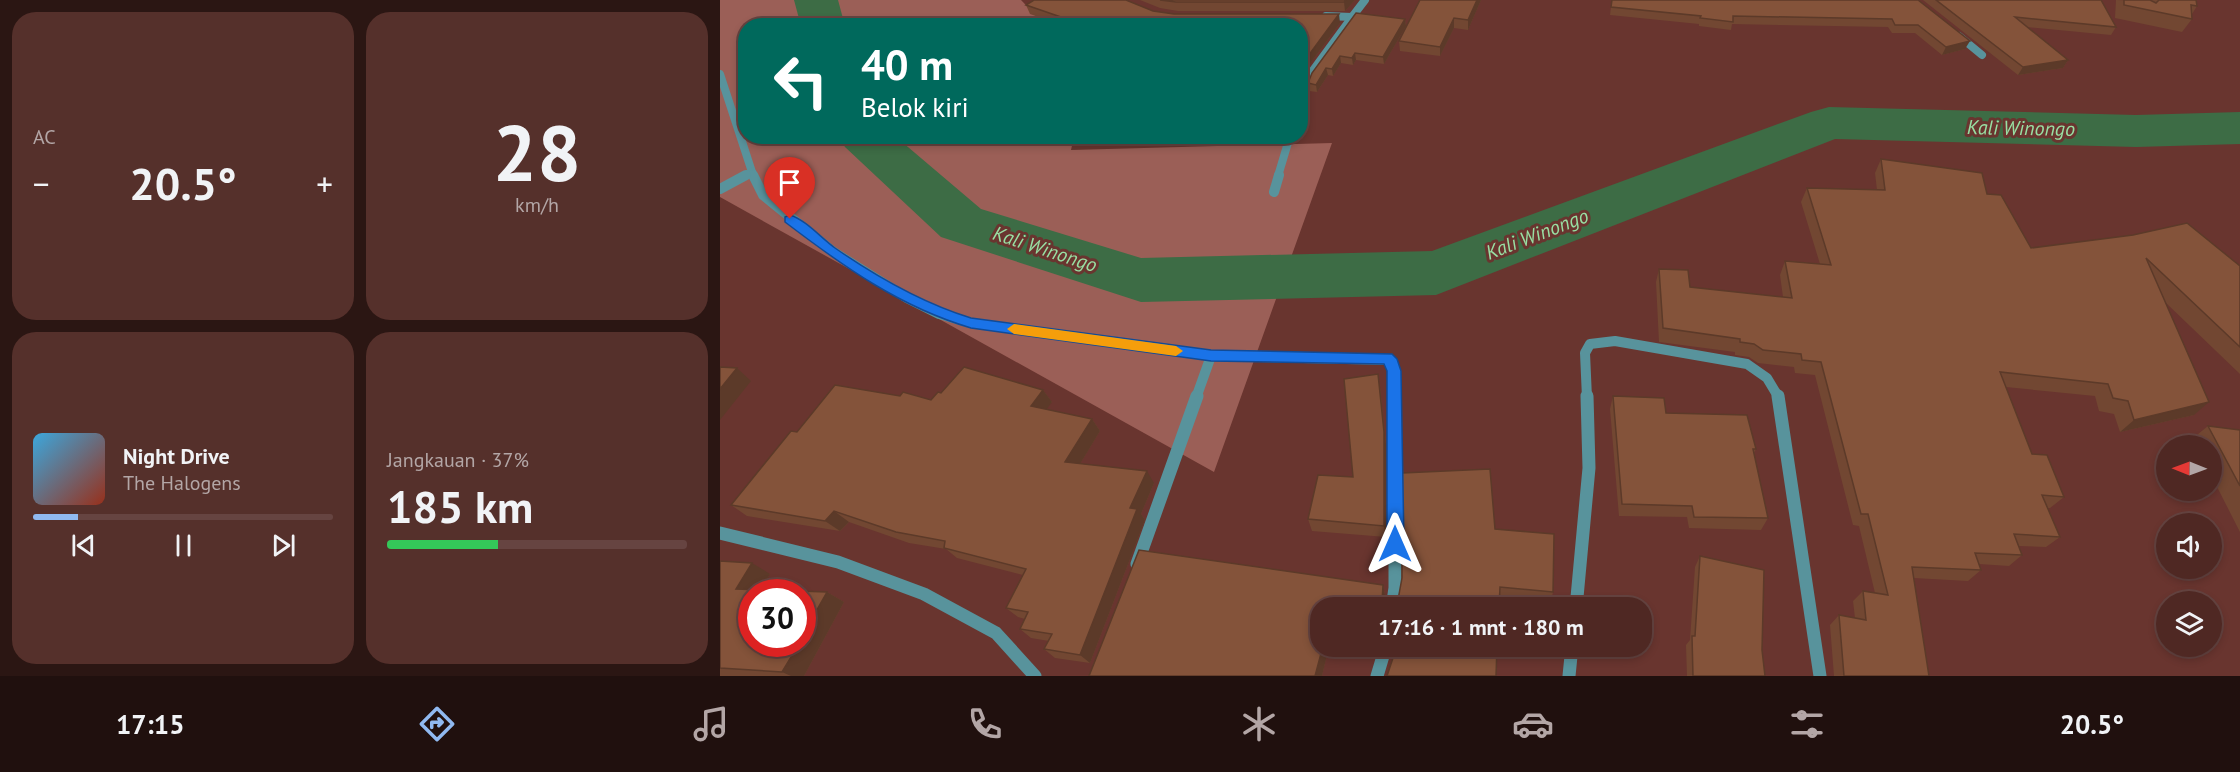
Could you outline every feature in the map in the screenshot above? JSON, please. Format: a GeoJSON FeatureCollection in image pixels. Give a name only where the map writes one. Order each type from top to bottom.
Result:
{"type":"FeatureCollection","features":[{"type":"Feature","properties":{"kind":"street"},"geometry":{"type":"LineString","coordinates":[[1308,77],[1365,0]]}},
{"type":"Feature","properties":{"kind":"street"},"geometry":{"type":"LineString","coordinates":[[1322,16],[1352,17]]}},
{"type":"Feature","properties":{"kind":"street"},"geometry":{"type":"LineString","coordinates":[[1951,30],[1982,55]]}},
{"type":"Feature","properties":{"kind":"street"},"geometry":{"type":"LineString","coordinates":[[720,74],[738,129]]}},
{"type":"Feature","properties":{"kind":"street"},"geometry":{"type":"LineString","coordinates":[[743,144],[763,195],[823,245],[907,298],[939,314],[971,323],[1211,356],[1387,358],[1392,363],[1395,389],[1394,597]]}},
{"type":"Feature","properties":{"kind":"street"},"geometry":{"type":"LineString","coordinates":[[1274,192],[1288,144]]}},
{"type":"Feature","properties":{"kind":"street"},"geometry":{"type":"LineString","coordinates":[[720,189],[752,172]]}},
{"type":"Feature","properties":{"kind":"street"},"geometry":{"type":"LineString","coordinates":[[1577,597],[1589,468],[1586,353],[1590,344],[1615,341],[1747,364],[1767,378],[1779,399],[1820,676]]}},
{"type":"Feature","properties":{"kind":"street"},"geometry":{"type":"LineString","coordinates":[[1134,571],[1211,356]]}},
{"type":"Feature","properties":{"kind":"street"},"geometry":{"type":"LineString","coordinates":[[720,533],[773,544],[870,572],[926,594],[1001,637],[1035,676]]}},
{"type":"Feature","properties":{"kind":"street"},"geometry":{"type":"LineString","coordinates":[[1377,676],[1383,657]]}},
{"type":"Feature","properties":{"kind":"street"},"geometry":{"type":"LineString","coordinates":[[1569,676],[1571,657]]}},
{"type":"Feature","properties":{"kind":"shaded area"},"geometry":{"type":"Polygon","coordinates":[[[720,0],[1021,0],[1038,18],[738,18],[738,144],[1072,144],[1071,150],[1332,143],[1214,472],[720,197],[720,0]]]}},
{"type":"Feature","properties":{"kind":"building"},"geometry":{"type":"Polygon","coordinates":[[[1034,0],[1126,0],[1153,11],[1174,14],[1339,14],[1308,56],[1308,18],[1064,18],[1026,5],[1034,0]]]}},
{"type":"Feature","properties":{"kind":"building"},"geometry":{"type":"Polygon","coordinates":[[[1160,0],[1346,0],[1344,2],[1176,2],[1160,0]]]}},
{"type":"Feature","properties":{"kind":"building"},"geometry":{"type":"Polygon","coordinates":[[[1420,0],[1477,0],[1468,20],[1454,18],[1440,47],[1399,41],[1420,0]]]}},
{"type":"Feature","properties":{"kind":"building"},"geometry":{"type":"Polygon","coordinates":[[[1612,0],[1918,0],[1970,41],[1946,47],[1918,25],[1895,25],[1892,19],[1733,16],[1733,22],[1700,18],[1701,16],[1611,7],[1612,0]]]}},
{"type":"Feature","properties":{"kind":"building"},"geometry":{"type":"Polygon","coordinates":[[[1936,0],[2101,0],[2116,27],[2015,17],[2068,60],[2023,67],[1936,0]]]}},
{"type":"Feature","properties":{"kind":"building"},"geometry":{"type":"Polygon","coordinates":[[[2124,0],[2150,0],[2156,3],[2159,0],[2196,0],[2197,6],[2191,5],[2192,19],[2124,5],[2124,0]]]}},
{"type":"Feature","properties":{"kind":"building"},"geometry":{"type":"Polygon","coordinates":[[[1356,13],[1405,19],[1383,57],[1355,53],[1352,58],[1340,56],[1332,69],[1326,68],[1316,85],[1308,83],[1312,73],[1356,13]]]}},
{"type":"Feature","properties":{"kind":"building"},"geometry":{"type":"Polygon","coordinates":[[[1881,159],[1982,173],[1987,194],[2001,195],[2031,248],[2133,235],[2187,223],[2240,266],[2240,347],[2146,258],[2209,402],[2134,420],[2128,401],[2113,398],[2108,384],[2000,372],[2032,454],[2047,455],[2064,497],[2042,495],[2060,537],[2014,534],[2022,555],[1975,553],[1981,570],[1912,567],[1929,676],[1844,676],[1839,615],[1866,620],[1863,591],[1888,595],[1868,514],[1861,514],[1821,362],[1802,360],[1801,354],[1763,350],[1754,344],[1740,342],[1740,339],[1663,328],[1659,269],[1688,270],[1690,287],[1792,298],[1785,261],[1831,265],[1807,188],[1885,190],[1881,159]]]}},
{"type":"Feature","properties":{"kind":"building"},"geometry":{"type":"Polygon","coordinates":[[[720,367],[737,368],[720,389],[720,367]]]}},
{"type":"Feature","properties":{"kind":"building"},"geometry":{"type":"Polygon","coordinates":[[[964,367],[1043,390],[1031,406],[1092,419],[1065,462],[1147,471],[1130,508],[1137,509],[1080,655],[1044,649],[1052,634],[1020,629],[1028,612],[1006,608],[1026,569],[944,548],[945,541],[896,532],[834,511],[825,521],[731,505],[791,431],[797,432],[835,385],[900,396],[903,392],[931,400],[938,392],[941,393],[964,367]]]}},
{"type":"Feature","properties":{"kind":"building"},"geometry":{"type":"Polygon","coordinates":[[[1378,374],[1384,432],[1384,526],[1308,519],[1318,475],[1353,477],[1344,379],[1378,374]]]}},
{"type":"Feature","properties":{"kind":"building"},"geometry":{"type":"Polygon","coordinates":[[[1613,396],[1664,398],[1666,413],[1747,415],[1756,449],[1753,449],[1768,518],[1694,517],[1692,506],[1622,504],[1613,396]]]}},
{"type":"Feature","properties":{"kind":"building"},"geometry":{"type":"Polygon","coordinates":[[[2208,426],[2240,430],[2240,486],[2222,452],[2222,435],[2213,435],[2208,426]]]}},
{"type":"Feature","properties":{"kind":"building"},"geometry":{"type":"Polygon","coordinates":[[[1490,469],[1495,529],[1554,534],[1553,592],[1500,587],[1500,597],[1399,597],[1402,578],[1402,473],[1490,469]]]}},
{"type":"Feature","properties":{"kind":"building"},"geometry":{"type":"Polygon","coordinates":[[[1139,550],[1383,585],[1382,597],[1310,597],[1310,657],[1320,657],[1315,676],[1089,676],[1139,550]]]}},
{"type":"Feature","properties":{"kind":"building"},"geometry":{"type":"Polygon","coordinates":[[[1700,556],[1764,570],[1762,650],[1765,676],[1693,676],[1692,636],[1695,636],[1700,556]]]}},
{"type":"Feature","properties":{"kind":"building"},"geometry":{"type":"Polygon","coordinates":[[[720,561],[752,563],[742,579],[738,579],[736,589],[738,589],[738,657],[791,657],[782,672],[720,668],[720,561]]]}},
{"type":"Feature","properties":{"kind":"building"},"geometry":{"type":"Polygon","coordinates":[[[816,592],[827,592],[816,611],[816,592]]]}},
{"type":"Feature","properties":{"kind":"building"},"geometry":{"type":"Polygon","coordinates":[[[1393,657],[1497,657],[1496,676],[1387,676],[1393,657]]]}},
{"type":"Feature","properties":{"kind":"waterway","name":"Kali Winongo"},"geometry":{"type":"LineString","coordinates":[[816,0],[821,18]]}},
{"type":"Feature","properties":{"kind":"waterway","name":"Kali Winongo"},"geometry":{"type":"LineString","coordinates":[[872,144],[961,223],[1141,280],[1436,273],[1829,123],[2136,131],[2240,128]]}},
{"type":"Feature","properties":{"kind":"slow traffic"},"geometry":{"type":"LineString","coordinates":[[1014,329],[1176,351]]}},
{"type":"Feature","properties":{"kind":"route"},"geometry":{"type":"LineString","coordinates":[[790,219],[832,251],[907,298],[939,314],[971,323],[1211,356],[1387,358],[1392,363],[1395,389],[1395,544]]}}]}
